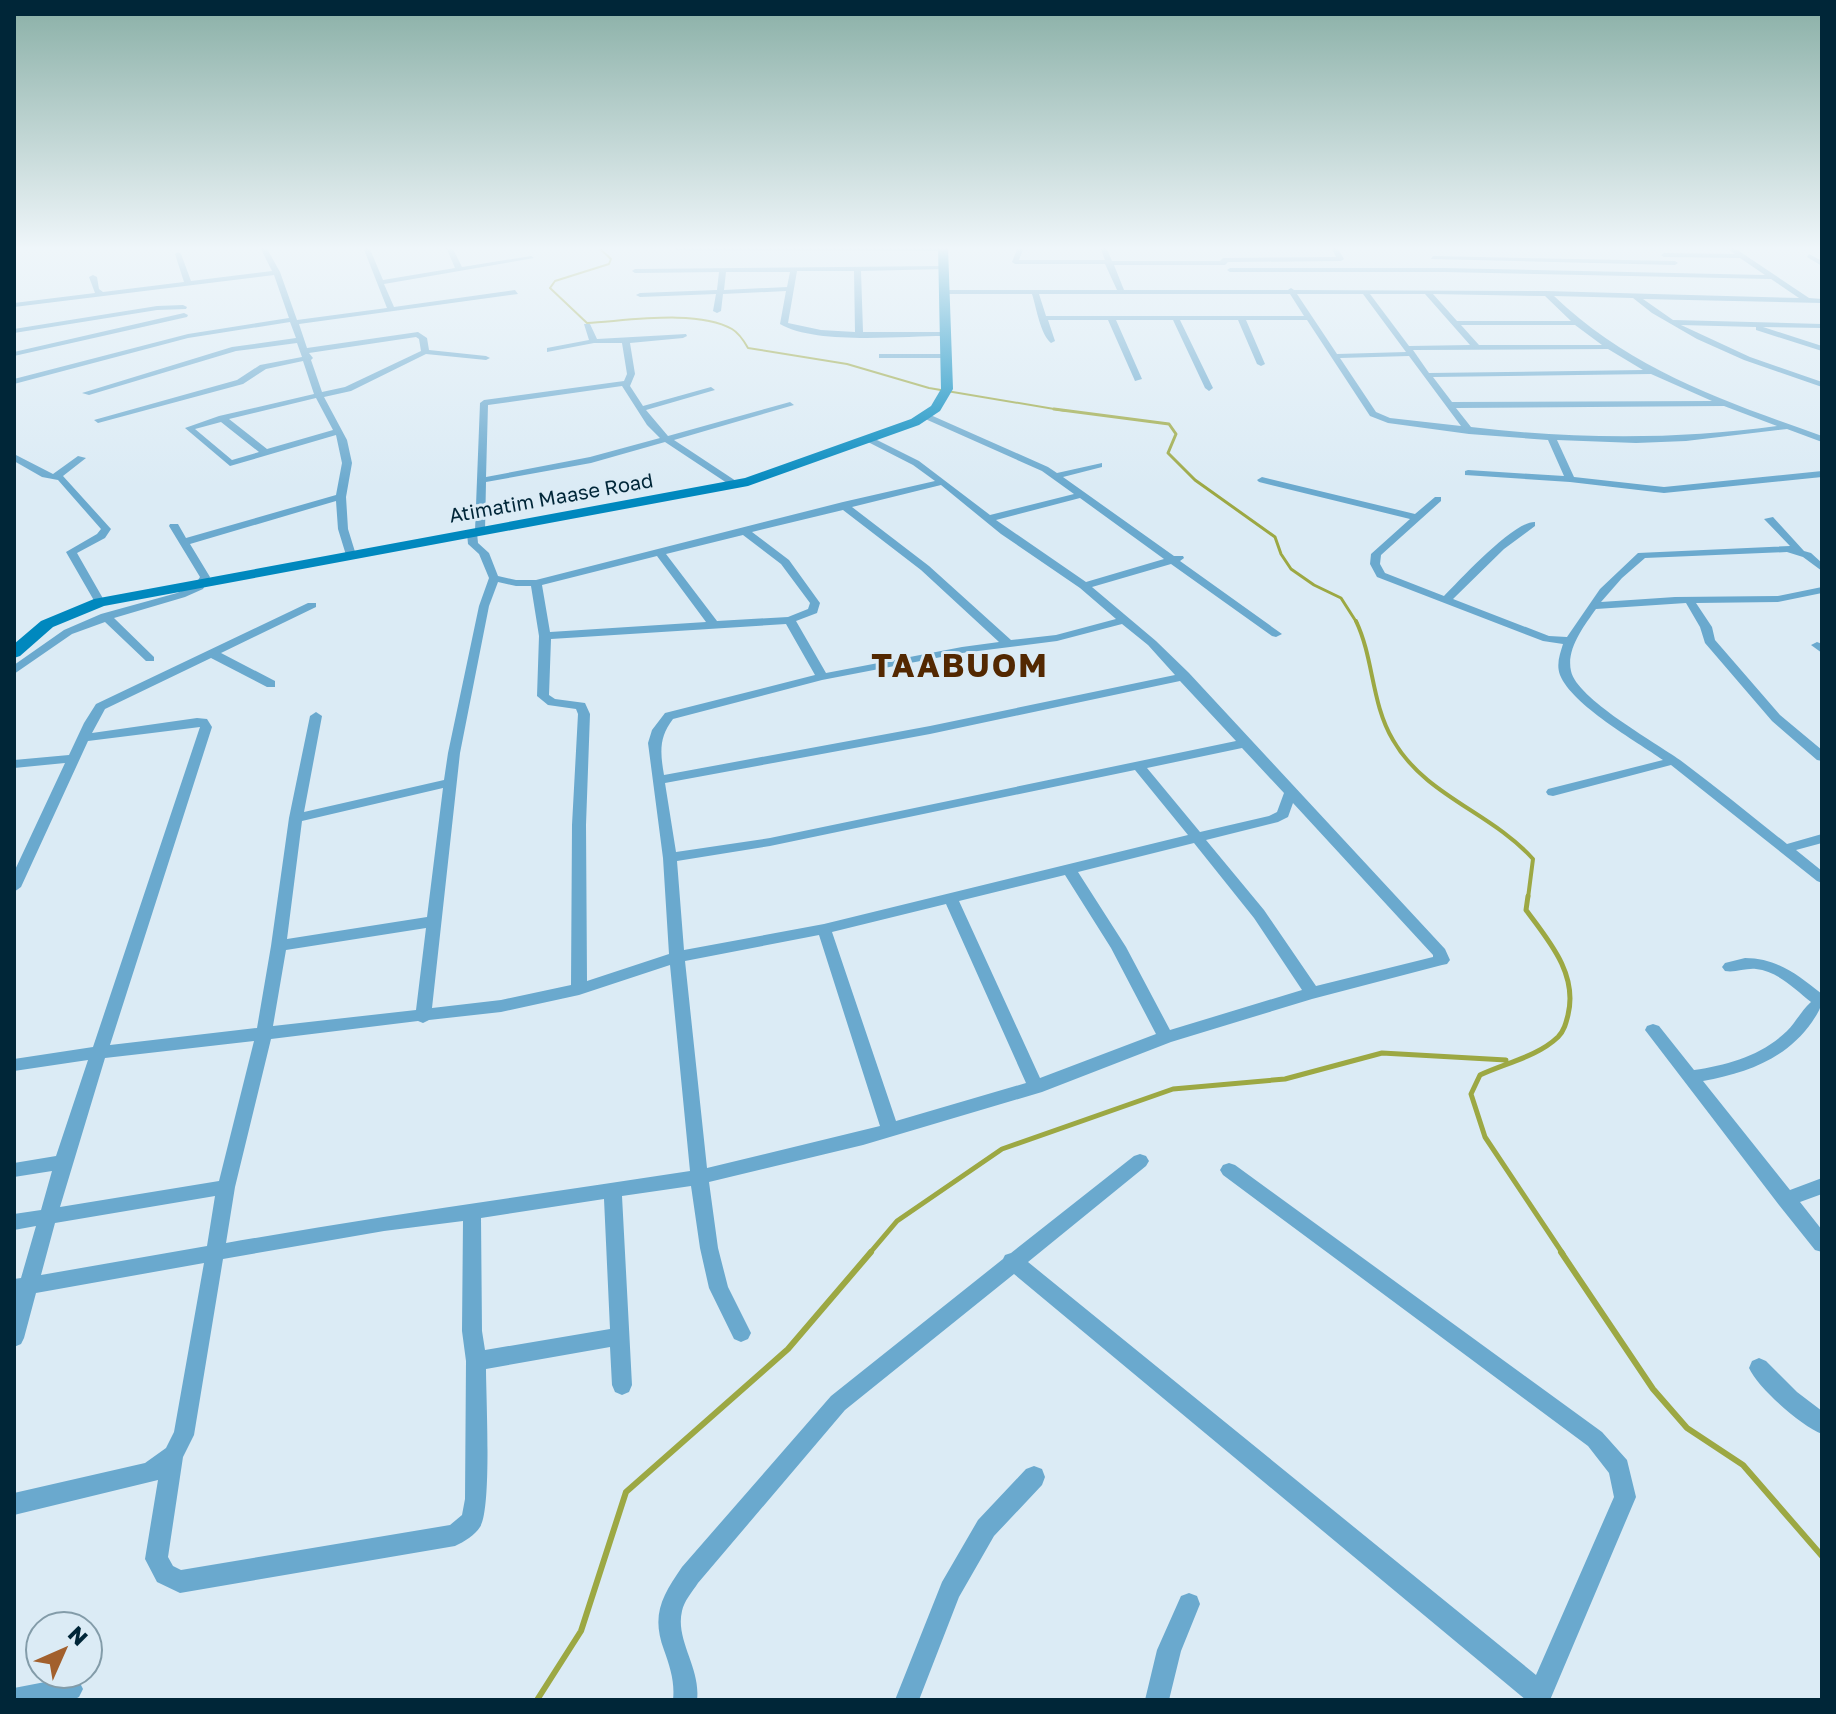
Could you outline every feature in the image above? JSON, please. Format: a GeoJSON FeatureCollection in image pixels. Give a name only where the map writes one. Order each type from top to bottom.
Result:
{"type":"FeatureCollection","features":[{"type":"Feature","properties":{"kind":"main road","name":"Atimatim Maase Road"},"geometry":{"type":"LineString","coordinates":[[14,653],[47,624],[205,580],[736,485],[871,440],[926,416],[945,394],[944,327]]}},
{"type":"Feature","properties":{"kind":"street"},"geometry":{"type":"LineString","coordinates":[[14,331],[40,327]]}},
{"type":"Feature","properties":{"kind":"street"},"geometry":{"type":"LineString","coordinates":[[14,354],[120,327]]}},
{"type":"Feature","properties":{"kind":"street"},"geometry":{"type":"LineString","coordinates":[[186,327],[188,336]]}},
{"type":"Feature","properties":{"kind":"street"},"geometry":{"type":"LineString","coordinates":[[14,382],[188,336],[250,327]]}},
{"type":"Feature","properties":{"kind":"street"},"geometry":{"type":"LineString","coordinates":[[295,327],[308,355],[319,396],[340,431],[347,451],[341,497],[343,529],[351,555]]}},
{"type":"Feature","properties":{"kind":"street"},"geometry":{"type":"LineString","coordinates":[[587,327],[594,341]]}},
{"type":"Feature","properties":{"kind":"street"},"geometry":{"type":"LineString","coordinates":[[795,327],[859,333],[944,334]]}},
{"type":"Feature","properties":{"kind":"street"},"geometry":{"type":"LineString","coordinates":[[859,327],[859,333]]}},
{"type":"Feature","properties":{"kind":"street"},"geometry":{"type":"LineString","coordinates":[[1046,327],[1051,341]]}},
{"type":"Feature","properties":{"kind":"street"},"geometry":{"type":"LineString","coordinates":[[1115,327],[1138,379]]}},
{"type":"Feature","properties":{"kind":"street"},"geometry":{"type":"LineString","coordinates":[[1180,327],[1209,388]]}},
{"type":"Feature","properties":{"kind":"street"},"geometry":{"type":"LineString","coordinates":[[1245,327],[1261,364]]}},
{"type":"Feature","properties":{"kind":"street"},"geometry":{"type":"LineString","coordinates":[[1315,327],[1379,418],[1552,440],[1663,441],[1735,436],[1786,427]]}},
{"type":"Feature","properties":{"kind":"street"},"geometry":{"type":"LineString","coordinates":[[1390,327],[1469,431]]}},
{"type":"Feature","properties":{"kind":"street"},"geometry":{"type":"LineString","coordinates":[[1457,327],[1477,348]]}},
{"type":"Feature","properties":{"kind":"street"},"geometry":{"type":"LineString","coordinates":[[1578,327],[1606,347],[1652,372],[1822,439]]}},
{"type":"Feature","properties":{"kind":"street"},"geometry":{"type":"LineString","coordinates":[[1677,327],[1714,346],[1822,385]]}},
{"type":"Feature","properties":{"kind":"street"},"geometry":{"type":"LineString","coordinates":[[1756,327],[1822,349]]}},
{"type":"Feature","properties":{"kind":"street"},"geometry":{"type":"LineString","coordinates":[[98,420],[240,382],[263,367],[308,355],[418,334],[423,338],[425,352]]}},
{"type":"Feature","properties":{"kind":"street"},"geometry":{"type":"LineString","coordinates":[[550,350],[594,341],[683,336]]}},
{"type":"Feature","properties":{"kind":"street"},"geometry":{"type":"LineString","coordinates":[[86,393],[235,349],[301,340]]}},
{"type":"Feature","properties":{"kind":"street"},"geometry":{"type":"LineString","coordinates":[[626,341],[631,374],[626,383]]}},
{"type":"Feature","properties":{"kind":"street"},"geometry":{"type":"LineString","coordinates":[[1334,356],[1477,348],[1606,347]]}},
{"type":"Feature","properties":{"kind":"street"},"geometry":{"type":"LineString","coordinates":[[340,431],[226,462],[189,428],[359,384],[425,352],[486,358]]}},
{"type":"Feature","properties":{"kind":"street"},"geometry":{"type":"LineString","coordinates":[[882,356],[946,356]]}},
{"type":"Feature","properties":{"kind":"street"},"geometry":{"type":"LineString","coordinates":[[1427,375],[1652,372]]}},
{"type":"Feature","properties":{"kind":"street"},"geometry":{"type":"LineString","coordinates":[[626,383],[650,423],[666,439],[736,485]]}},
{"type":"Feature","properties":{"kind":"street"},"geometry":{"type":"LineString","coordinates":[[423,1017],[454,753],[484,606],[494,578],[484,553],[473,544],[483,480],[482,407],[487,401],[626,383]]}},
{"type":"Feature","properties":{"kind":"street"},"geometry":{"type":"LineString","coordinates":[[641,409],[711,390]]}},
{"type":"Feature","properties":{"kind":"street"},"geometry":{"type":"LineString","coordinates":[[1450,405],[1633,407],[1728,404]]}},
{"type":"Feature","properties":{"kind":"street"},"geometry":{"type":"LineString","coordinates":[[483,480],[591,460],[790,405]]}},
{"type":"Feature","properties":{"kind":"street"},"geometry":{"type":"LineString","coordinates":[[926,416],[1039,465],[1276,634]]}},
{"type":"Feature","properties":{"kind":"street"},"geometry":{"type":"LineString","coordinates":[[222,418],[266,453]]}},
{"type":"Feature","properties":{"kind":"street"},"geometry":{"type":"LineString","coordinates":[[1809,435],[1822,431]]}},
{"type":"Feature","properties":{"kind":"street"},"geometry":{"type":"LineString","coordinates":[[22,1287],[384,1223],[699,1177],[890,1130],[1036,1087],[1166,1037],[1312,993],[1442,960],[1440,953],[1185,676],[1124,620],[1084,586],[988,519],[943,482],[916,463],[871,440]]}},
{"type":"Feature","properties":{"kind":"street"},"geometry":{"type":"LineString","coordinates":[[1552,440],[1570,479]]}},
{"type":"Feature","properties":{"kind":"street"},"geometry":{"type":"LineString","coordinates":[[14,457],[68,484],[106,529],[101,536],[71,552],[103,609],[150,659]]}},
{"type":"Feature","properties":{"kind":"street"},"geometry":{"type":"LineString","coordinates":[[55,477],[81,458]]}},
{"type":"Feature","properties":{"kind":"street"},"geometry":{"type":"LineString","coordinates":[[1056,476],[1099,465]]}},
{"type":"Feature","properties":{"kind":"street"},"geometry":{"type":"LineString","coordinates":[[1468,473],[1570,479],[1664,490],[1822,474]]}},
{"type":"Feature","properties":{"kind":"street"},"geometry":{"type":"LineString","coordinates":[[1262,480],[1415,517]]}},
{"type":"Feature","properties":{"kind":"street"},"geometry":{"type":"LineString","coordinates":[[494,578],[536,583],[943,482]]}},
{"type":"Feature","properties":{"kind":"street"},"geometry":{"type":"LineString","coordinates":[[988,519],[1081,495]]}},
{"type":"Feature","properties":{"kind":"street"},"geometry":{"type":"LineString","coordinates":[[184,542],[341,497]]}},
{"type":"Feature","properties":{"kind":"street"},"geometry":{"type":"LineString","coordinates":[[1438,499],[1376,554],[1375,564],[1381,575],[1547,639],[1570,641]]}},
{"type":"Feature","properties":{"kind":"street"},"geometry":{"type":"LineString","coordinates":[[843,505],[925,568],[1008,644]]}},
{"type":"Feature","properties":{"kind":"street"},"geometry":{"type":"LineString","coordinates":[[1769,519],[1822,568]]}},
{"type":"Feature","properties":{"kind":"street"},"geometry":{"type":"LineString","coordinates":[[1445,601],[1500,547],[1531,524]]}},
{"type":"Feature","properties":{"kind":"street"},"geometry":{"type":"LineString","coordinates":[[174,526],[205,580]]}},
{"type":"Feature","properties":{"kind":"street"},"geometry":{"type":"LineString","coordinates":[[1084,586],[1176,561],[1181,554],[1142,526]]}},
{"type":"Feature","properties":{"kind":"street"},"geometry":{"type":"LineString","coordinates":[[545,636],[790,620],[813,611],[815,603],[785,562],[744,531]]}},
{"type":"Feature","properties":{"kind":"street"},"geometry":{"type":"LineString","coordinates":[[1799,550],[1642,555],[1592,606],[1563,653],[1563,671],[1571,685],[1822,878]]}},
{"type":"Feature","properties":{"kind":"street"},"geometry":{"type":"LineString","coordinates":[[659,551],[714,625]]}},
{"type":"Feature","properties":{"kind":"street"},"geometry":{"type":"LineString","coordinates":[[536,583],[545,636],[543,696],[552,702],[581,706],[584,714],[579,825],[579,989]]}},
{"type":"Feature","properties":{"kind":"street"},"geometry":{"type":"LineString","coordinates":[[1592,606],[1778,599],[1822,590]]}},
{"type":"Feature","properties":{"kind":"street"},"geometry":{"type":"LineString","coordinates":[[1689,600],[1702,620],[1709,641],[1776,718],[1822,757]]}},
{"type":"Feature","properties":{"kind":"street"},"geometry":{"type":"LineString","coordinates":[[14,887],[100,707],[312,605]]}},
{"type":"Feature","properties":{"kind":"street"},"geometry":{"type":"LineString","coordinates":[[14,670],[103,609]]}},
{"type":"Feature","properties":{"kind":"street"},"geometry":{"type":"LineString","coordinates":[[790,620],[822,677]]}},
{"type":"Feature","properties":{"kind":"street"},"geometry":{"type":"LineString","coordinates":[[741,1333],[716,1275],[699,1177],[670,858],[654,743],[658,730],[669,716],[822,677],[1057,638],[1124,620]]}},
{"type":"Feature","properties":{"kind":"street"},"geometry":{"type":"LineString","coordinates":[[211,653],[271,684]]}},
{"type":"Feature","properties":{"kind":"street"},"geometry":{"type":"LineString","coordinates":[[658,780],[930,730],[1185,676]]}},
{"type":"Feature","properties":{"kind":"street"},"geometry":{"type":"LineString","coordinates":[[316,716],[296,818],[264,1033],[226,1187],[184,1435],[173,1455],[156,1559],[165,1574],[180,1582],[455,1535],[472,1521],[476,1499],[472,1212]]}},
{"type":"Feature","properties":{"kind":"street"},"geometry":{"type":"LineString","coordinates":[[14,1338],[22,1287],[102,1052],[206,724],[197,722],[84,738]]}},
{"type":"Feature","properties":{"kind":"street"},"geometry":{"type":"LineString","coordinates":[[1808,745],[1822,740]]}},
{"type":"Feature","properties":{"kind":"street"},"geometry":{"type":"LineString","coordinates":[[670,858],[770,842],[1246,743]]}},
{"type":"Feature","properties":{"kind":"street"},"geometry":{"type":"LineString","coordinates":[[14,764],[75,758]]}},
{"type":"Feature","properties":{"kind":"street"},"geometry":{"type":"LineString","coordinates":[[1553,792],[1673,761]]}},
{"type":"Feature","properties":{"kind":"street"},"geometry":{"type":"LineString","coordinates":[[1139,766],[1259,914],[1312,993]]}},
{"type":"Feature","properties":{"kind":"street"},"geometry":{"type":"LineString","coordinates":[[296,818],[452,782]]}},
{"type":"Feature","properties":{"kind":"street"},"geometry":{"type":"LineString","coordinates":[[14,1065],[501,1006],[579,989],[677,957],[824,929],[1273,819],[1283,814],[1291,790]]}},
{"type":"Feature","properties":{"kind":"street"},"geometry":{"type":"LineString","coordinates":[[1785,849],[1822,838]]}},
{"type":"Feature","properties":{"kind":"street"},"geometry":{"type":"LineString","coordinates":[[1069,869],[1118,947],[1166,1037]]}},
{"type":"Feature","properties":{"kind":"street"},"geometry":{"type":"LineString","coordinates":[[951,898],[1036,1087]]}},
{"type":"Feature","properties":{"kind":"street"},"geometry":{"type":"LineString","coordinates":[[279,946],[435,921]]}},
{"type":"Feature","properties":{"kind":"street"},"geometry":{"type":"LineString","coordinates":[[824,929],[890,1130]]}},
{"type":"Feature","properties":{"kind":"street"},"geometry":{"type":"LineString","coordinates":[[1689,1077],[1715,1074],[1757,1061],[1796,1032],[1816,1005],[1822,1002],[1777,967],[1752,960],[1730,967]]}},
{"type":"Feature","properties":{"kind":"street"},"geometry":{"type":"LineString","coordinates":[[1653,1030],[1822,1244]]}},
{"type":"Feature","properties":{"kind":"street"},"geometry":{"type":"LineString","coordinates":[[685,1700],[684,1668],[669,1619],[674,1599],[690,1575],[838,1403],[1140,1161]]}},
{"type":"Feature","properties":{"kind":"street"},"geometry":{"type":"LineString","coordinates":[[14,1170],[63,1162]]}},
{"type":"Feature","properties":{"kind":"street"},"geometry":{"type":"LineString","coordinates":[[1012,1261],[1538,1697],[1625,1497],[1619,1468],[1595,1439],[1229,1170]]}},
{"type":"Feature","properties":{"kind":"street"},"geometry":{"type":"LineString","coordinates":[[1785,1200],[1822,1186]]}},
{"type":"Feature","properties":{"kind":"street"},"geometry":{"type":"LineString","coordinates":[[14,1222],[226,1187]]}},
{"type":"Feature","properties":{"kind":"street"},"geometry":{"type":"LineString","coordinates":[[613,1190],[622,1385]]}},
{"type":"Feature","properties":{"kind":"street"},"geometry":{"type":"LineString","coordinates":[[476,1361],[620,1336]]}},
{"type":"Feature","properties":{"kind":"street"},"geometry":{"type":"LineString","coordinates":[[1759,1368],[1822,1424]]}},
{"type":"Feature","properties":{"kind":"street"},"geometry":{"type":"LineString","coordinates":[[14,1504],[150,1473],[173,1455]]}},
{"type":"Feature","properties":{"kind":"street"},"geometry":{"type":"LineString","coordinates":[[907,1700],[950,1590],[986,1528],[1034,1477]]}},
{"type":"Feature","properties":{"kind":"street"},"geometry":{"type":"LineString","coordinates":[[1157,1700],[1169,1650],[1189,1604]]}},
{"type":"Feature","properties":{"kind":"street"},"geometry":{"type":"LineString","coordinates":[[14,1700],[66,1690]]}},
{"type":"Feature","properties":{"kind":"waterway"},"geometry":{"type":"LineString","coordinates":[[727,327],[739,335],[748,348],[847,364],[929,388],[1054,409]]}},
{"type":"Feature","properties":{"kind":"waterway"},"geometry":{"type":"LineString","coordinates":[[1054,409],[1169,424],[1176,434],[1168,453],[1195,480],[1275,537],[1291,569],[1341,598],[1356,622]]}},
{"type":"Feature","properties":{"kind":"waterway"},"geometry":{"type":"LineString","coordinates":[[1054,409],[1066,411]]}},
{"type":"Feature","properties":{"kind":"waterway"},"geometry":{"type":"LineString","coordinates":[[1356,622],[1380,711],[1393,740],[1422,776],[1498,828],[1533,859],[1528,898]]}},
{"type":"Feature","properties":{"kind":"waterway"},"geometry":{"type":"LineString","coordinates":[[1528,896],[1526,910],[1552,946],[1565,972],[1570,1000],[1566,1021],[1563,1030],[1550,1044],[1480,1075],[1471,1094],[1485,1137],[1563,1254]]}},
{"type":"Feature","properties":{"kind":"waterway"},"geometry":{"type":"LineString","coordinates":[[869,1254],[897,1221],[1002,1149],[1173,1089],[1285,1079],[1382,1053],[1506,1060]]}},
{"type":"Feature","properties":{"kind":"waterway"},"geometry":{"type":"LineString","coordinates":[[537,1700],[581,1631],[626,1492],[788,1349],[871,1252]]}},
{"type":"Feature","properties":{"kind":"waterway"},"geometry":{"type":"LineString","coordinates":[[1561,1252],[1653,1389],[1687,1428],[1743,1465],[1822,1556]]}},
{"type":"Feature","properties":{"kind":"district","name":"TAABUOM"},"geometry":{"type":"Point","coordinates":[960,666]}}]}
